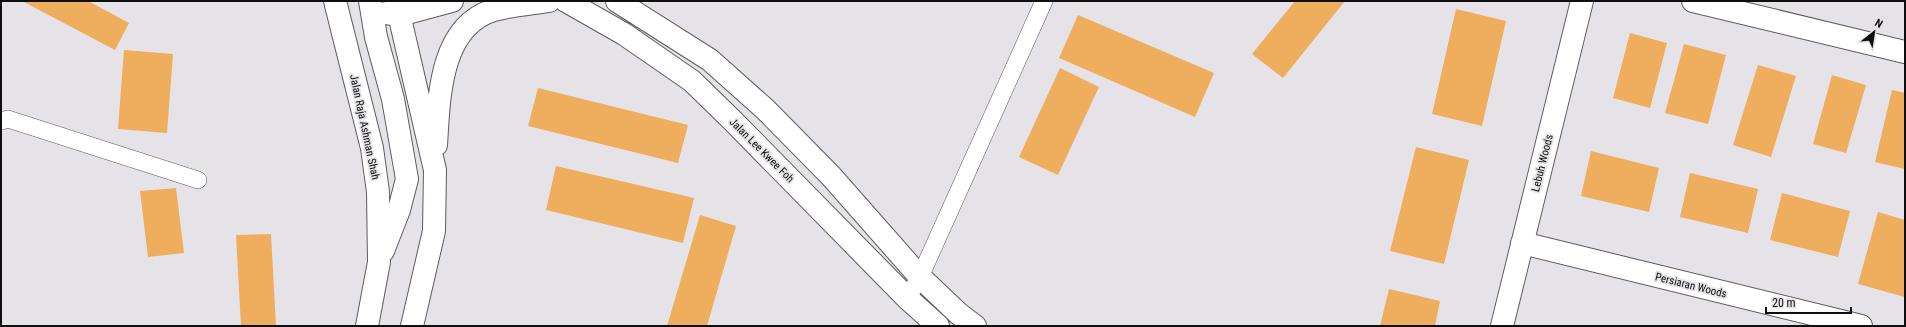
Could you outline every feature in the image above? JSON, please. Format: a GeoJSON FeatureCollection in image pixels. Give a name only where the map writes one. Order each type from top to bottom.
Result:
{"type":"FeatureCollection","features":[{"type":"Feature","properties":{"kind":"main road","name":"Jalan Raja Ashman Shah"},"geometry":{"type":"LineString","coordinates":[[335,1],[372,148],[378,192],[379,262],[367,326]]}},
{"type":"Feature","properties":{"kind":"main road"},"geometry":{"type":"LineString","coordinates":[[371,1],[376,36],[393,99],[407,179],[399,210],[379,262]]}},
{"type":"Feature","properties":{"kind":"main road"},"geometry":{"type":"LineString","coordinates":[[371,1],[381,11],[388,14],[398,8],[452,1]]}},
{"type":"Feature","properties":{"kind":"main road"},"geometry":{"type":"LineString","coordinates":[[412,326],[434,231],[434,170],[442,84],[444,71],[453,46],[471,22],[493,10],[549,1]]}},
{"type":"Feature","properties":{"kind":"main road","name":"Jalan Lee Kwee Foh"},"geometry":{"type":"LineString","coordinates":[[566,1],[624,34],[692,82],[734,121],[907,298],[929,323]]}},
{"type":"Feature","properties":{"kind":"main road"},"geometry":{"type":"LineString","coordinates":[[617,1],[710,60],[765,109],[830,176],[920,277],[976,326]]}},
{"type":"Feature","properties":{"kind":"main road","name":"Lebuh Woods"},"geometry":{"type":"LineString","coordinates":[[1502,326],[1582,1]]}},
{"type":"Feature","properties":{"kind":"main road"},"geometry":{"type":"LineString","coordinates":[[1693,1],[1905,52]]}},
{"type":"Feature","properties":{"kind":"main road"},"geometry":{"type":"LineString","coordinates":[[398,8],[434,170]]}},
{"type":"Feature","properties":{"kind":"main road","name":"Persiaran Woods"},"geometry":{"type":"LineString","coordinates":[[1522,243],[1861,326]]}},
{"type":"Feature","properties":{"kind":"lane"},"geometry":{"type":"LineString","coordinates":[[907,298],[920,277],[1044,1]]}},
{"type":"Feature","properties":{"kind":"lane"},"geometry":{"type":"LineString","coordinates":[[1,120],[8,119],[198,180]]}},
{"type":"Feature","properties":{"kind":"lane"},"geometry":{"type":"LineString","coordinates":[[929,323],[939,295]]}},
{"type":"Feature","properties":{"kind":"building"},"geometry":{"type":"Polygon","coordinates":[[[22,1],[88,1],[129,23],[115,50],[22,1]]]}},
{"type":"Feature","properties":{"kind":"building"},"geometry":{"type":"Polygon","coordinates":[[[1295,1],[1345,1],[1283,78],[1252,54],[1295,1]]]}},
{"type":"Feature","properties":{"kind":"building"},"geometry":{"type":"Polygon","coordinates":[[[1456,9],[1506,21],[1482,126],[1432,114],[1456,9]]]}},
{"type":"Feature","properties":{"kind":"building"},"geometry":{"type":"Polygon","coordinates":[[[1078,15],[1214,73],[1195,117],[1059,58],[1078,15]]]}},
{"type":"Feature","properties":{"kind":"building"},"geometry":{"type":"Polygon","coordinates":[[[1630,33],[1667,43],[1650,108],[1613,98],[1630,33]]]}},
{"type":"Feature","properties":{"kind":"building"},"geometry":{"type":"Polygon","coordinates":[[[1684,44],[1726,55],[1708,124],[1665,113],[1684,44]]]}},
{"type":"Feature","properties":{"kind":"building"},"geometry":{"type":"Polygon","coordinates":[[[124,50],[173,54],[167,133],[118,129],[124,50]]]}},
{"type":"Feature","properties":{"kind":"building"},"geometry":{"type":"Polygon","coordinates":[[[1758,65],[1796,76],[1771,157],[1733,145],[1758,65]]]}},
{"type":"Feature","properties":{"kind":"building"},"geometry":{"type":"Polygon","coordinates":[[[1060,68],[1099,87],[1058,175],[1019,157],[1060,68]]]}},
{"type":"Feature","properties":{"kind":"building"},"geometry":{"type":"Polygon","coordinates":[[[1832,75],[1866,85],[1846,153],[1813,144],[1832,75]]]}},
{"type":"Feature","properties":{"kind":"building"},"geometry":{"type":"Polygon","coordinates":[[[538,88],[688,125],[678,163],[528,126],[538,88]]]}},
{"type":"Feature","properties":{"kind":"building"},"geometry":{"type":"Polygon","coordinates":[[[1892,90],[1905,93],[1905,169],[1875,162],[1892,90]]]}},
{"type":"Feature","properties":{"kind":"building"},"geometry":{"type":"Polygon","coordinates":[[[1416,147],[1469,160],[1444,264],[1390,251],[1416,147]]]}},
{"type":"Feature","properties":{"kind":"building"},"geometry":{"type":"Polygon","coordinates":[[[1591,151],[1659,168],[1649,212],[1581,196],[1591,151]]]}},
{"type":"Feature","properties":{"kind":"building"},"geometry":{"type":"Polygon","coordinates":[[[556,166],[694,198],[683,243],[546,210],[556,166]]]}},
{"type":"Feature","properties":{"kind":"building"},"geometry":{"type":"Polygon","coordinates":[[[1690,173],[1758,189],[1748,233],[1680,217],[1690,173]]]}},
{"type":"Feature","properties":{"kind":"building"},"geometry":{"type":"Polygon","coordinates":[[[176,188],[184,253],[148,257],[140,191],[176,188]]]}},
{"type":"Feature","properties":{"kind":"building"},"geometry":{"type":"Polygon","coordinates":[[[1782,193],[1850,211],[1838,257],[1770,240],[1782,193]]]}},
{"type":"Feature","properties":{"kind":"building"},"geometry":{"type":"Polygon","coordinates":[[[1878,212],[1905,220],[1905,297],[1858,284],[1878,212]]]}},
{"type":"Feature","properties":{"kind":"building"},"geometry":{"type":"Polygon","coordinates":[[[700,215],[736,226],[707,326],[667,326],[700,215]]]}},
{"type":"Feature","properties":{"kind":"building"},"geometry":{"type":"Polygon","coordinates":[[[271,234],[276,326],[241,326],[236,235],[271,234]]]}},
{"type":"Feature","properties":{"kind":"building"},"geometry":{"type":"Polygon","coordinates":[[[1389,289],[1440,301],[1435,326],[1380,326],[1389,289]]]}}]}
